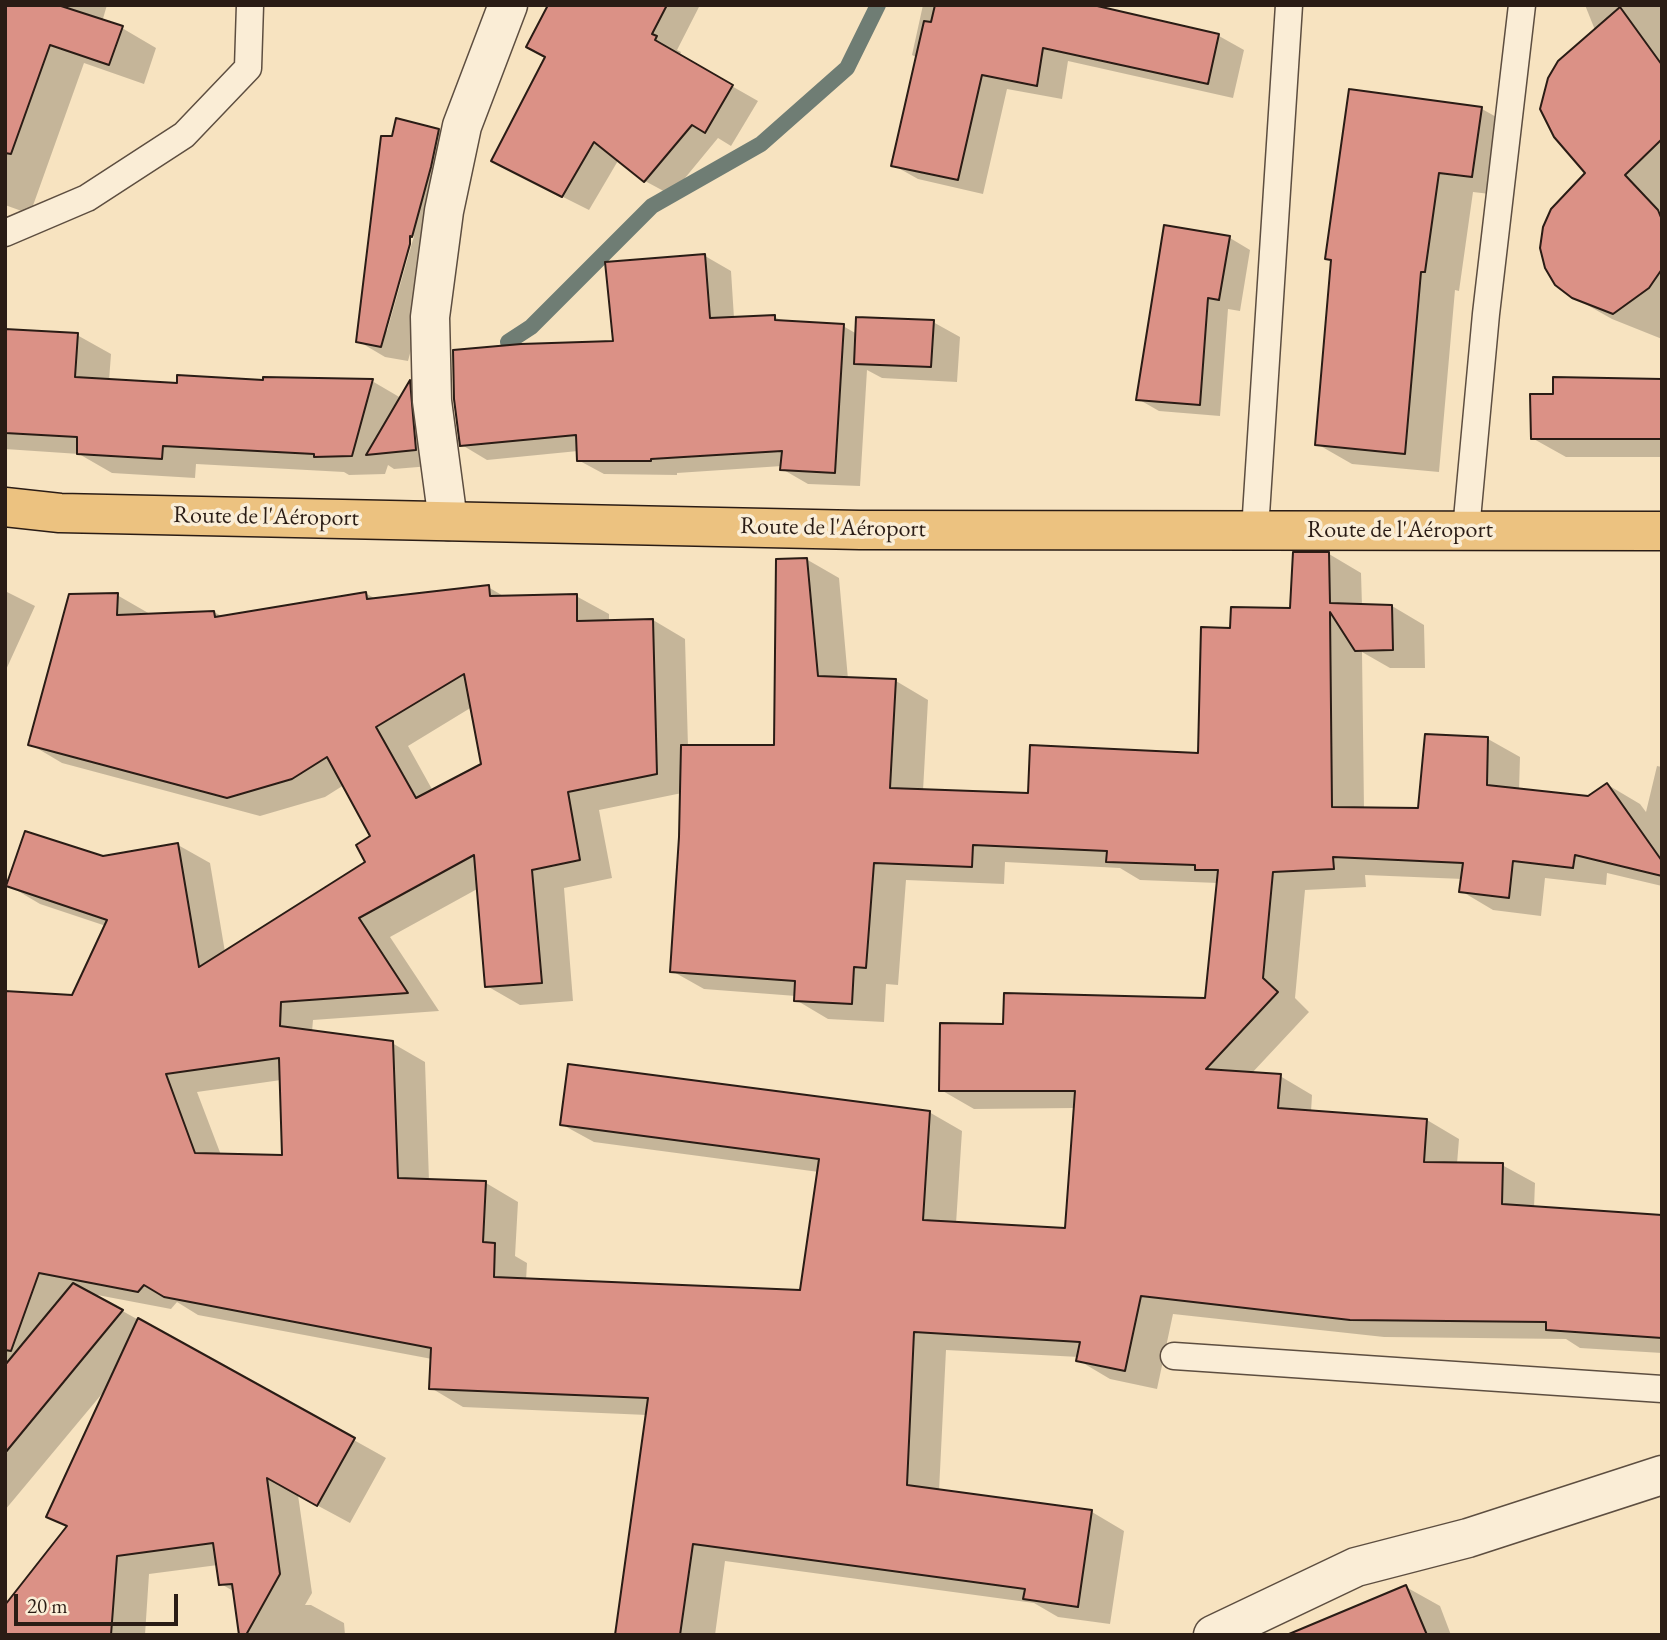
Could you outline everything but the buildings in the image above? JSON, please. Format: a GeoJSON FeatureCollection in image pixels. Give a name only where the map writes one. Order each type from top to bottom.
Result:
{"type":"FeatureCollection","features":[{"type":"Feature","properties":{"kind":"highway","name":"Route de l'Aéroport"},"geometry":{"type":"LineString","coordinates":[[5,507],[60,513],[860,530],[1662,531]]}},
{"type":"Feature","properties":{"kind":"street"},"geometry":{"type":"LineString","coordinates":[[448,521],[432,401],[430,317],[444,211],[462,127],[508,5]]}},
{"type":"Feature","properties":{"kind":"street"},"geometry":{"type":"LineString","coordinates":[[1213,1635],[1356,1567],[1468,1538],[1662,1475]]}},
{"type":"Feature","properties":{"kind":"lane"},"geometry":{"type":"LineString","coordinates":[[5,233],[86,198],[184,135],[248,68],[250,5]]}},
{"type":"Feature","properties":{"kind":"lane"},"geometry":{"type":"LineString","coordinates":[[1255,530],[1289,5]]}},
{"type":"Feature","properties":{"kind":"lane"},"geometry":{"type":"LineString","coordinates":[[1466,530],[1486,314],[1522,5]]}},
{"type":"Feature","properties":{"kind":"lane"},"geometry":{"type":"LineString","coordinates":[[1174,1356],[1662,1389]]}},
{"type":"Feature","properties":{"kind":"waterway"},"geometry":{"type":"LineString","coordinates":[[508,342],[531,327],[652,206],[761,144],[847,68],[878,5]]}}]}
